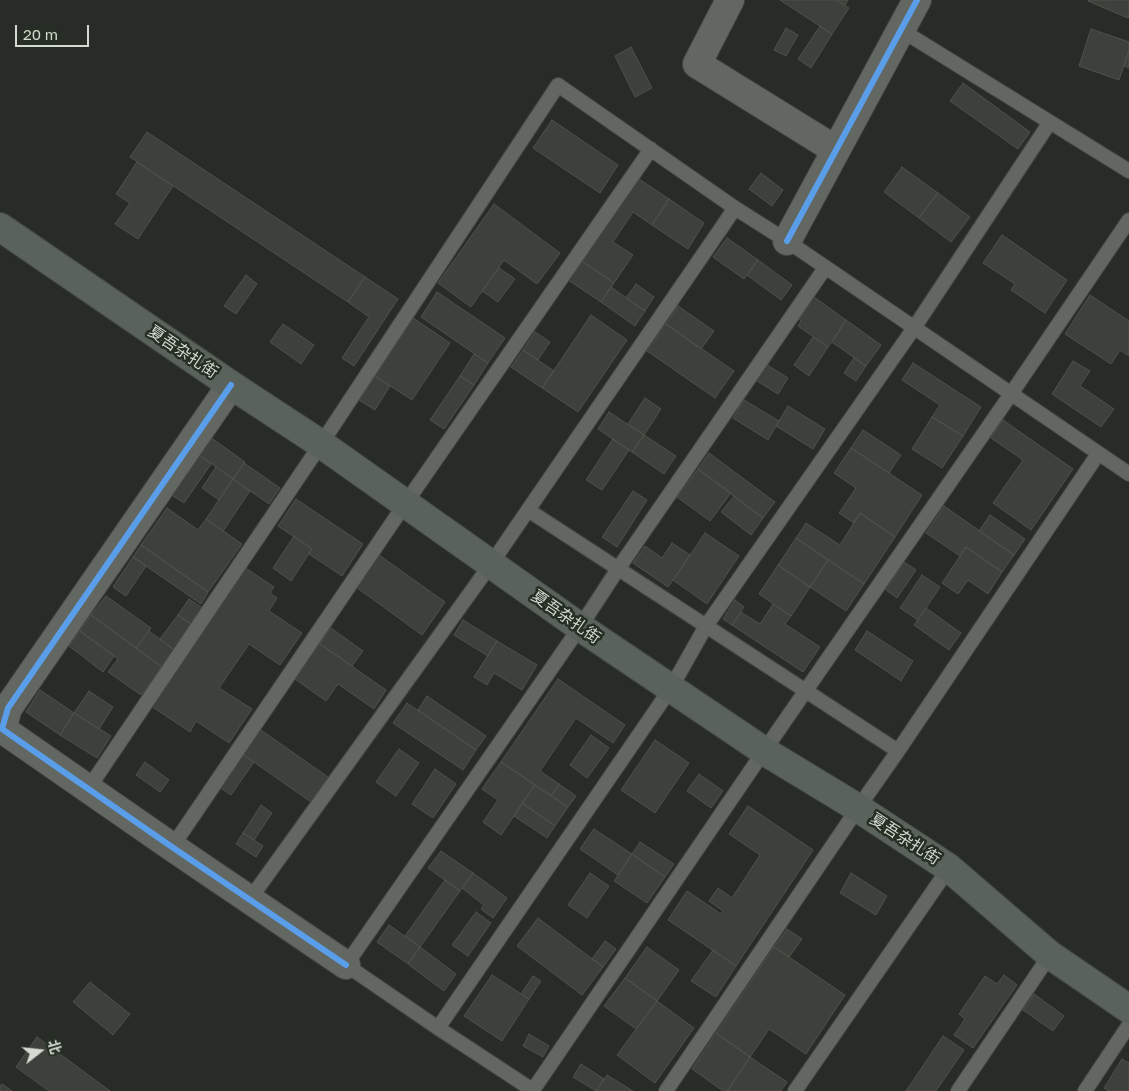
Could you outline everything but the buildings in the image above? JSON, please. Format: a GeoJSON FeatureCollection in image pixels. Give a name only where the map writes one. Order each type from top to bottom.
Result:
{"type":"FeatureCollection","features":[{"type":"Feature","properties":{"kind":"main road","name":"夏吾杂扎街"},"geometry":{"type":"LineString","coordinates":[[0,227],[231,385],[321,444],[580,627],[764,751],[858,808],[949,868],[1050,955],[1129,1010]]}},
{"type":"Feature","properties":{"kind":"street"},"geometry":{"type":"LineString","coordinates":[[730,0],[697,64],[836,150]]}},
{"type":"Feature","properties":{"kind":"street"},"geometry":{"type":"LineString","coordinates":[[787,241],[917,0]]}},
{"type":"Feature","properties":{"kind":"street"},"geometry":{"type":"LineString","coordinates":[[231,385],[8,708],[2,729],[346,965]]}},
{"type":"Feature","properties":{"kind":"lane"},"geometry":{"type":"LineString","coordinates":[[901,30],[1129,171]]}},
{"type":"Feature","properties":{"kind":"lane"},"geometry":{"type":"LineString","coordinates":[[88,789],[321,444],[558,85],[735,208],[787,241],[1129,474]]}},
{"type":"Feature","properties":{"kind":"lane"},"geometry":{"type":"LineString","coordinates":[[438,1028],[671,688],[706,626],[914,328],[1050,122]]}},
{"type":"Feature","properties":{"kind":"lane"},"geometry":{"type":"LineString","coordinates":[[172,847],[405,504],[651,149]]}},
{"type":"Feature","properties":{"kind":"lane"},"geometry":{"type":"LineString","coordinates":[[250,899],[491,564],[735,208]]}},
{"type":"Feature","properties":{"kind":"lane"},"geometry":{"type":"LineString","coordinates":[[826,268],[346,965],[534,1091],[764,751],[1129,220]]}},
{"type":"Feature","properties":{"kind":"lane"},"geometry":{"type":"LineString","coordinates":[[666,1091],[1098,454]]}},
{"type":"Feature","properties":{"kind":"lane"},"geometry":{"type":"LineString","coordinates":[[528,510],[898,751]]}},
{"type":"Feature","properties":{"kind":"lane"},"geometry":{"type":"LineString","coordinates":[[795,1091],[949,868]]}},
{"type":"Feature","properties":{"kind":"lane"},"geometry":{"type":"LineString","coordinates":[[958,1091],[1050,955]]}},
{"type":"Feature","properties":{"kind":"lane"},"geometry":{"type":"LineString","coordinates":[[1085,1091],[1129,1025]]}},
{"type":"Feature","properties":{"kind":"cycle path"},"geometry":{"type":"LineString","coordinates":[[787,241],[917,0]]}},
{"type":"Feature","properties":{"kind":"cycle path"},"geometry":{"type":"LineString","coordinates":[[231,385],[8,708],[2,729],[346,965]]}}]}
